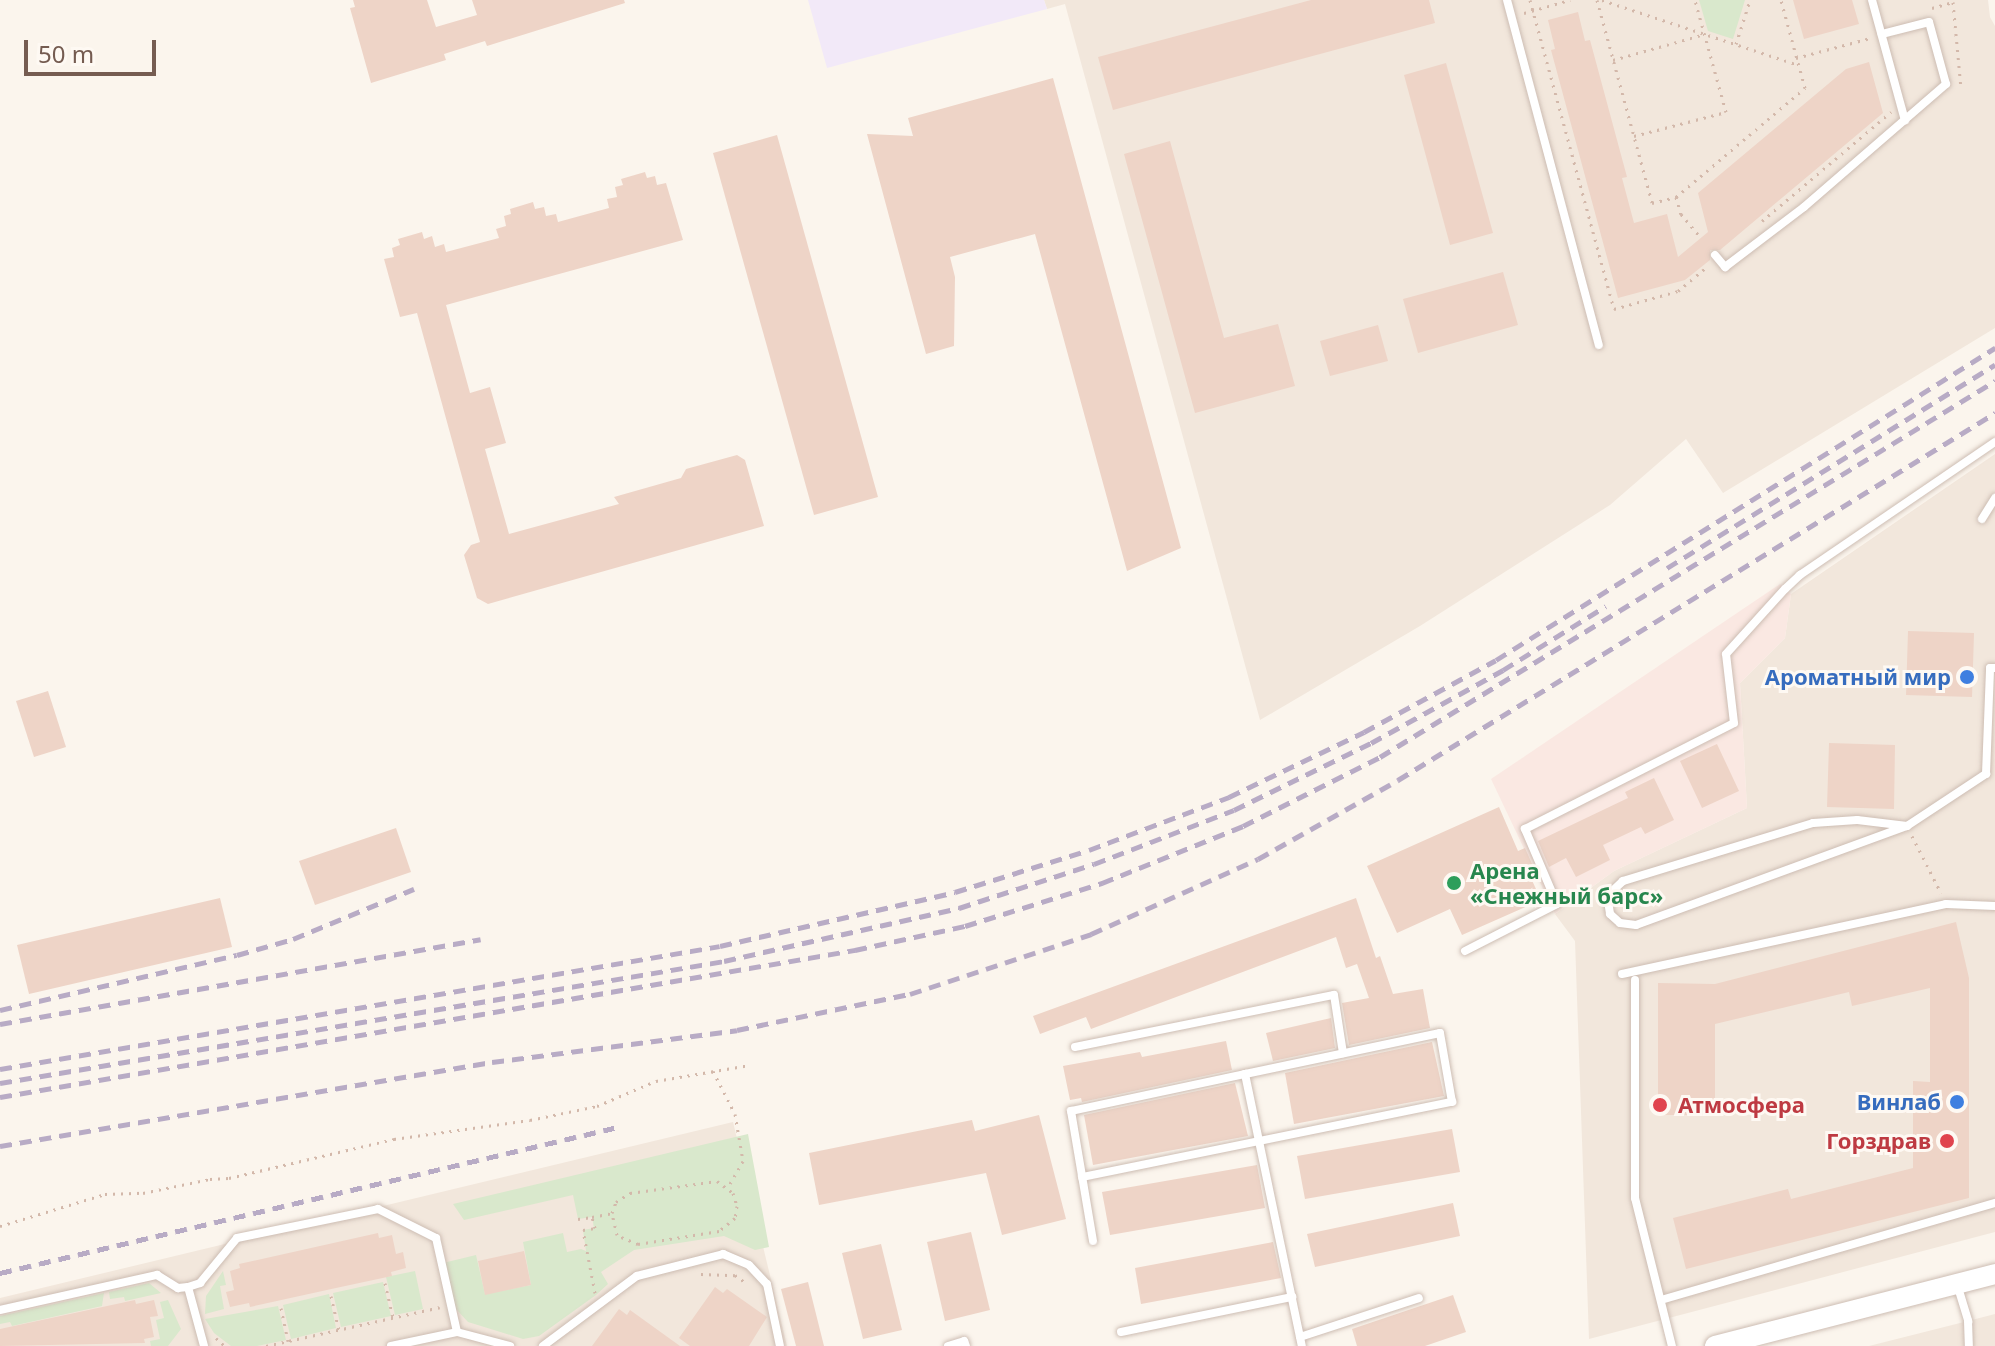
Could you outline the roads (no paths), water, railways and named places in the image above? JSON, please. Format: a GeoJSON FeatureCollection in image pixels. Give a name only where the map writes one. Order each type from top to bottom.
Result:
{"type":"FeatureCollection","features":[{"type":"Feature","properties":{"kind":"street"},"geometry":{"type":"LineString","coordinates":[[1715,1346],[1995,1274]]}},
{"type":"Feature","properties":{"kind":"lane"},"geometry":{"type":"LineString","coordinates":[[1507,0],[1599,345]]}},
{"type":"Feature","properties":{"kind":"lane"},"geometry":{"type":"LineString","coordinates":[[1872,0],[1905,121]]}},
{"type":"Feature","properties":{"kind":"lane"},"geometry":{"type":"LineString","coordinates":[[1716,257],[1725,267],[1804,207],[1946,84],[1929,22],[1882,34]]}},
{"type":"Feature","properties":{"kind":"lane"},"geometry":{"type":"LineString","coordinates":[[1465,951],[1557,904],[1525,829],[1734,723],[1726,654],[1785,589],[1800,575],[1995,442]]}},
{"type":"Feature","properties":{"kind":"lane"},"geometry":{"type":"LineString","coordinates":[[1982,519],[1995,498]]}},
{"type":"Feature","properties":{"kind":"lane"},"geometry":{"type":"LineString","coordinates":[[1907,826],[1857,820],[1813,823],[1623,881],[1611,892],[1608,901],[1610,914],[1620,923],[1636,925],[1907,826],[1986,774],[1990,668],[1995,668]]}},
{"type":"Feature","properties":{"kind":"lane"},"geometry":{"type":"LineString","coordinates":[[1622,974],[1946,904],[1995,906]]}},
{"type":"Feature","properties":{"kind":"lane"},"geometry":{"type":"LineString","coordinates":[[1635,980],[1634,1188],[1672,1346]]}},
{"type":"Feature","properties":{"kind":"lane"},"geometry":{"type":"LineString","coordinates":[[1075,1047],[1334,995],[1343,1053]]}},
{"type":"Feature","properties":{"kind":"lane"},"geometry":{"type":"LineString","coordinates":[[1082,1177],[1260,1144],[1452,1102],[1440,1033],[1071,1111],[1082,1177],[1093,1241]]}},
{"type":"Feature","properties":{"kind":"lane"},"geometry":{"type":"LineString","coordinates":[[1245,1074],[1301,1341],[1419,1298]]}},
{"type":"Feature","properties":{"kind":"lane"},"geometry":{"type":"LineString","coordinates":[[1661,1300],[1995,1203]]}},
{"type":"Feature","properties":{"kind":"lane"},"geometry":{"type":"LineString","coordinates":[[0,1310],[157,1275],[178,1288],[188,1287],[200,1283],[237,1238],[378,1209],[436,1238],[457,1332]]}},
{"type":"Feature","properties":{"kind":"lane"},"geometry":{"type":"LineString","coordinates":[[543,1346],[637,1276],[723,1254],[749,1265],[767,1284],[780,1346]]}},
{"type":"Feature","properties":{"kind":"lane"},"geometry":{"type":"LineString","coordinates":[[1957,1283],[1968,1321],[1969,1346]]}},
{"type":"Feature","properties":{"kind":"lane"},"geometry":{"type":"LineString","coordinates":[[188,1287],[204,1346]]}},
{"type":"Feature","properties":{"kind":"lane"},"geometry":{"type":"LineString","coordinates":[[1121,1332],[1292,1297]]}},
{"type":"Feature","properties":{"kind":"lane"},"geometry":{"type":"LineString","coordinates":[[391,1346],[457,1332],[510,1346]]}},
{"type":"Feature","properties":{"kind":"lane"},"geometry":{"type":"LineString","coordinates":[[948,1346],[964,1341],[966,1346]]}},
{"type":"Feature","properties":{"kind":"railway"},"geometry":{"type":"LineString","coordinates":[[0,1069],[720,946],[955,892],[1089,850],[1229,797],[1364,732],[1496,660],[1995,348]]}},
{"type":"Feature","properties":{"kind":"railway"},"geometry":{"type":"LineString","coordinates":[[1667,568],[1995,365]]}},
{"type":"Feature","properties":{"kind":"railway"},"geometry":{"type":"LineString","coordinates":[[0,1097],[855,950],[965,926],[1102,883],[1243,826],[1380,757],[1995,381]]}},
{"type":"Feature","properties":{"kind":"railway"},"geometry":{"type":"LineString","coordinates":[[0,1146],[492,1062],[737,1030],[910,994],[1091,934],[1258,859],[1398,780],[1995,413]]}},
{"type":"Feature","properties":{"kind":"railway"},"geometry":{"type":"LineString","coordinates":[[0,1083],[724,961],[959,908],[1094,864],[1234,810],[1371,743],[1503,670],[1606,606]]}},
{"type":"Feature","properties":{"kind":"railway"},"geometry":{"type":"LineString","coordinates":[[0,1010],[293,939],[414,889]]}},
{"type":"Feature","properties":{"kind":"railway"},"geometry":{"type":"LineString","coordinates":[[0,1024],[481,939]]}},
{"type":"Feature","properties":{"kind":"railway"},"geometry":{"type":"LineString","coordinates":[[0,1273],[614,1128]]}},
{"type":"Feature","properties":{"kind":"place","name":"Ароматный мир"},"geometry":{"type":"Point","coordinates":[1967,677]}},
{"type":"Feature","properties":{"kind":"place","name":"Арена «Снежный барс»"},"geometry":{"type":"Point","coordinates":[1454,883]}},
{"type":"Feature","properties":{"kind":"place","name":"Винлаб"},"geometry":{"type":"Point","coordinates":[1957,1102]}},
{"type":"Feature","properties":{"kind":"place","name":"Атмосфера"},"geometry":{"type":"Point","coordinates":[1660,1105]}},
{"type":"Feature","properties":{"kind":"place","name":"Горздрав"},"geometry":{"type":"Point","coordinates":[1947,1141]}}]}
